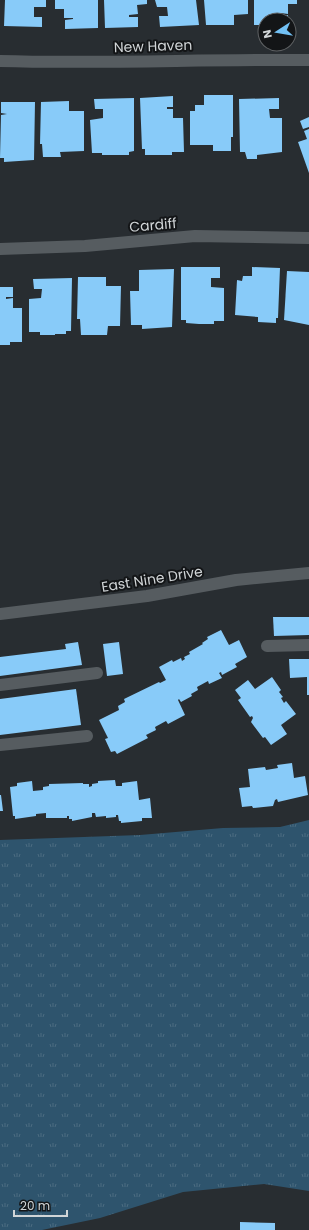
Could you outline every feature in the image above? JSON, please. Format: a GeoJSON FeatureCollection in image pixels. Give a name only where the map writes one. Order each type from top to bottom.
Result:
{"type":"FeatureCollection","features":[{"type":"Feature","properties":{"kind":"street","name":"New Haven"},"geometry":{"type":"LineString","coordinates":[[0,61],[92,63],[207,60],[308,60]]}},
{"type":"Feature","properties":{"kind":"street","name":"Cardiff"},"geometry":{"type":"LineString","coordinates":[[0,249],[85,246],[195,236],[309,238]]}},
{"type":"Feature","properties":{"kind":"street","name":"East Nine Drive"},"geometry":{"type":"LineString","coordinates":[[0,614],[139,597],[236,580],[309,574]]}},
{"type":"Feature","properties":{"kind":"street"},"geometry":{"type":"LineString","coordinates":[[268,646],[309,646]]}},
{"type":"Feature","properties":{"kind":"street"},"geometry":{"type":"LineString","coordinates":[[0,685],[96,673]]}},
{"type":"Feature","properties":{"kind":"street"},"geometry":{"type":"LineString","coordinates":[[0,745],[87,736]]}},
{"type":"Feature","properties":{"kind":"green space"},"geometry":{"type":"Polygon","coordinates":[[[309,820],[309,1191],[264,1184],[183,1192],[100,1218],[42,1230],[0,1230],[0,840],[140,835],[223,828],[280,827],[309,820]]]}},
{"type":"Feature","properties":{"kind":"building"},"geometry":{"type":"Polygon","coordinates":[[[5,0],[46,0],[46,7],[34,7],[34,17],[42,17],[42,27],[4,26],[5,0]]]}},
{"type":"Feature","properties":{"kind":"building"},"geometry":{"type":"Polygon","coordinates":[[[55,0],[98,0],[98,28],[65,29],[65,20],[73,18],[64,18],[64,9],[55,9],[55,0]]]}},
{"type":"Feature","properties":{"kind":"building"},"geometry":{"type":"Polygon","coordinates":[[[104,0],[147,0],[147,4],[137,5],[138,14],[129,15],[129,17],[138,17],[138,27],[105,28],[104,0]]]}},
{"type":"Feature","properties":{"kind":"building"},"geometry":{"type":"Polygon","coordinates":[[[155,0],[196,0],[199,25],[160,27],[159,16],[168,16],[167,7],[157,7],[155,0]]]}},
{"type":"Feature","properties":{"kind":"building"},"geometry":{"type":"Polygon","coordinates":[[[204,0],[248,0],[248,14],[234,15],[234,25],[206,25],[204,0]]]}},
{"type":"Feature","properties":{"kind":"building"},"geometry":{"type":"Polygon","coordinates":[[[254,0],[297,0],[297,4],[288,4],[288,12],[257,12],[257,25],[254,25],[254,0]]]}},
{"type":"Feature","properties":{"kind":"building"},"geometry":{"type":"Polygon","coordinates":[[[204,95],[233,95],[233,137],[231,137],[231,151],[213,151],[213,145],[190,145],[190,111],[195,111],[195,105],[204,105],[204,95]]]}},
{"type":"Feature","properties":{"kind":"building"},"geometry":{"type":"Polygon","coordinates":[[[173,96],[173,107],[167,107],[167,109],[173,109],[173,118],[183,118],[184,152],[172,152],[172,155],[145,155],[145,149],[142,149],[140,98],[173,96]]]}},
{"type":"Feature","properties":{"kind":"building"},"geometry":{"type":"Polygon","coordinates":[[[134,98],[134,151],[129,152],[129,155],[102,155],[102,153],[92,153],[90,120],[103,118],[103,109],[95,109],[94,99],[134,98]]]}},
{"type":"Feature","properties":{"kind":"building"},"geometry":{"type":"Polygon","coordinates":[[[279,98],[279,109],[269,109],[270,118],[282,118],[282,152],[257,155],[257,159],[247,159],[245,152],[240,152],[239,99],[279,98]]]}},
{"type":"Feature","properties":{"kind":"building"},"geometry":{"type":"Polygon","coordinates":[[[69,101],[69,111],[84,111],[84,151],[60,152],[61,157],[43,157],[42,144],[40,144],[41,102],[69,101]]]}},
{"type":"Feature","properties":{"kind":"building"},"geometry":{"type":"Polygon","coordinates":[[[1,102],[35,102],[34,160],[4,162],[4,158],[0,158],[1,115],[7,114],[1,113],[1,102]]]}},
{"type":"Feature","properties":{"kind":"building"},"geometry":{"type":"Polygon","coordinates":[[[309,117],[309,127],[303,129],[300,121],[309,117]]]}},
{"type":"Feature","properties":{"kind":"building"},"geometry":{"type":"Polygon","coordinates":[[[309,129],[309,173],[298,142],[307,139],[304,131],[309,129]]]}},
{"type":"Feature","properties":{"kind":"building"},"geometry":{"type":"Polygon","coordinates":[[[181,267],[220,267],[220,278],[211,278],[211,287],[224,288],[224,321],[214,321],[214,324],[199,324],[186,323],[186,320],[181,320],[181,267]]]}},
{"type":"Feature","properties":{"kind":"building"},"geometry":{"type":"Polygon","coordinates":[[[252,267],[280,268],[278,318],[276,318],[276,323],[258,322],[258,317],[235,315],[237,280],[242,281],[243,276],[252,276],[252,267]]]}},
{"type":"Feature","properties":{"kind":"building"},"geometry":{"type":"Polygon","coordinates":[[[174,269],[172,327],[142,329],[142,325],[131,325],[130,291],[139,291],[139,270],[174,269]]]}},
{"type":"Feature","properties":{"kind":"building"},"geometry":{"type":"Polygon","coordinates":[[[287,271],[309,272],[309,325],[284,320],[287,271]]]}},
{"type":"Feature","properties":{"kind":"building"},"geometry":{"type":"Polygon","coordinates":[[[78,277],[106,277],[106,286],[121,286],[120,326],[108,326],[107,335],[81,335],[80,319],[77,319],[78,277]]]}},
{"type":"Feature","properties":{"kind":"building"},"geometry":{"type":"Polygon","coordinates":[[[72,278],[71,331],[66,331],[66,334],[55,335],[40,335],[40,332],[29,332],[29,299],[41,298],[42,289],[34,289],[33,279],[72,278]]]}},
{"type":"Feature","properties":{"kind":"building"},"geometry":{"type":"Polygon","coordinates":[[[0,287],[13,287],[13,297],[6,297],[6,299],[13,298],[13,308],[22,308],[22,342],[10,342],[10,345],[0,345],[0,287]]]}},
{"type":"Feature","properties":{"kind":"building"},"geometry":{"type":"Polygon","coordinates":[[[273,617],[309,617],[309,635],[274,636],[273,617]]]}},
{"type":"Feature","properties":{"kind":"building"},"geometry":{"type":"Polygon","coordinates":[[[221,630],[229,645],[239,640],[247,657],[235,664],[237,667],[222,675],[221,672],[219,673],[222,678],[209,684],[208,681],[197,687],[198,690],[191,694],[192,696],[181,702],[179,699],[178,700],[185,715],[168,724],[166,721],[155,727],[156,730],[146,735],[148,738],[117,754],[115,751],[111,752],[105,739],[108,738],[99,720],[119,710],[118,706],[125,702],[124,699],[166,680],[159,667],[172,660],[173,662],[181,658],[182,661],[185,659],[184,657],[190,654],[189,652],[203,644],[202,643],[208,639],[207,637],[221,630]]]}},
{"type":"Feature","properties":{"kind":"building"},"geometry":{"type":"Polygon","coordinates":[[[78,642],[82,665],[0,676],[0,657],[66,649],[65,644],[78,642]]]}},
{"type":"Feature","properties":{"kind":"building"},"geometry":{"type":"Polygon","coordinates":[[[119,642],[123,674],[107,676],[103,644],[119,642]]]}},
{"type":"Feature","properties":{"kind":"building"},"geometry":{"type":"Polygon","coordinates":[[[289,659],[309,659],[309,695],[307,695],[307,677],[290,678],[289,659]]]}},
{"type":"Feature","properties":{"kind":"building"},"geometry":{"type":"Polygon","coordinates":[[[272,677],[281,690],[279,692],[283,697],[281,698],[284,703],[286,701],[296,714],[281,725],[287,734],[271,745],[265,737],[263,738],[251,722],[253,718],[252,716],[250,717],[238,700],[241,698],[235,690],[248,680],[255,689],[272,677]]]}},
{"type":"Feature","properties":{"kind":"building"},"geometry":{"type":"Polygon","coordinates":[[[76,689],[81,725],[0,735],[0,699],[76,689]]]}},
{"type":"Feature","properties":{"kind":"building"},"geometry":{"type":"Polygon","coordinates":[[[292,763],[294,778],[305,776],[308,795],[278,802],[277,799],[275,800],[273,806],[253,808],[252,806],[242,807],[239,788],[250,787],[248,769],[265,767],[266,770],[278,768],[277,765],[292,763]]]}},
{"type":"Feature","properties":{"kind":"building"},"geometry":{"type":"Polygon","coordinates":[[[115,780],[116,786],[122,786],[122,783],[137,781],[139,800],[150,798],[152,818],[142,818],[142,821],[121,823],[118,815],[116,815],[116,817],[106,818],[106,816],[96,817],[95,813],[92,813],[92,817],[72,821],[72,819],[69,819],[69,816],[67,816],[67,818],[46,818],[46,813],[15,819],[15,816],[13,816],[10,787],[17,786],[17,783],[32,781],[33,791],[43,790],[43,787],[49,786],[49,784],[83,783],[89,784],[89,787],[92,786],[92,784],[98,783],[98,781],[115,780]]]}},
{"type":"Feature","properties":{"kind":"building"},"geometry":{"type":"Polygon","coordinates":[[[1,795],[3,811],[0,811],[1,795]]]}},
{"type":"Feature","properties":{"kind":"building"},"geometry":{"type":"Polygon","coordinates":[[[240,1222],[275,1223],[275,1230],[240,1230],[240,1222]]]}}]}
